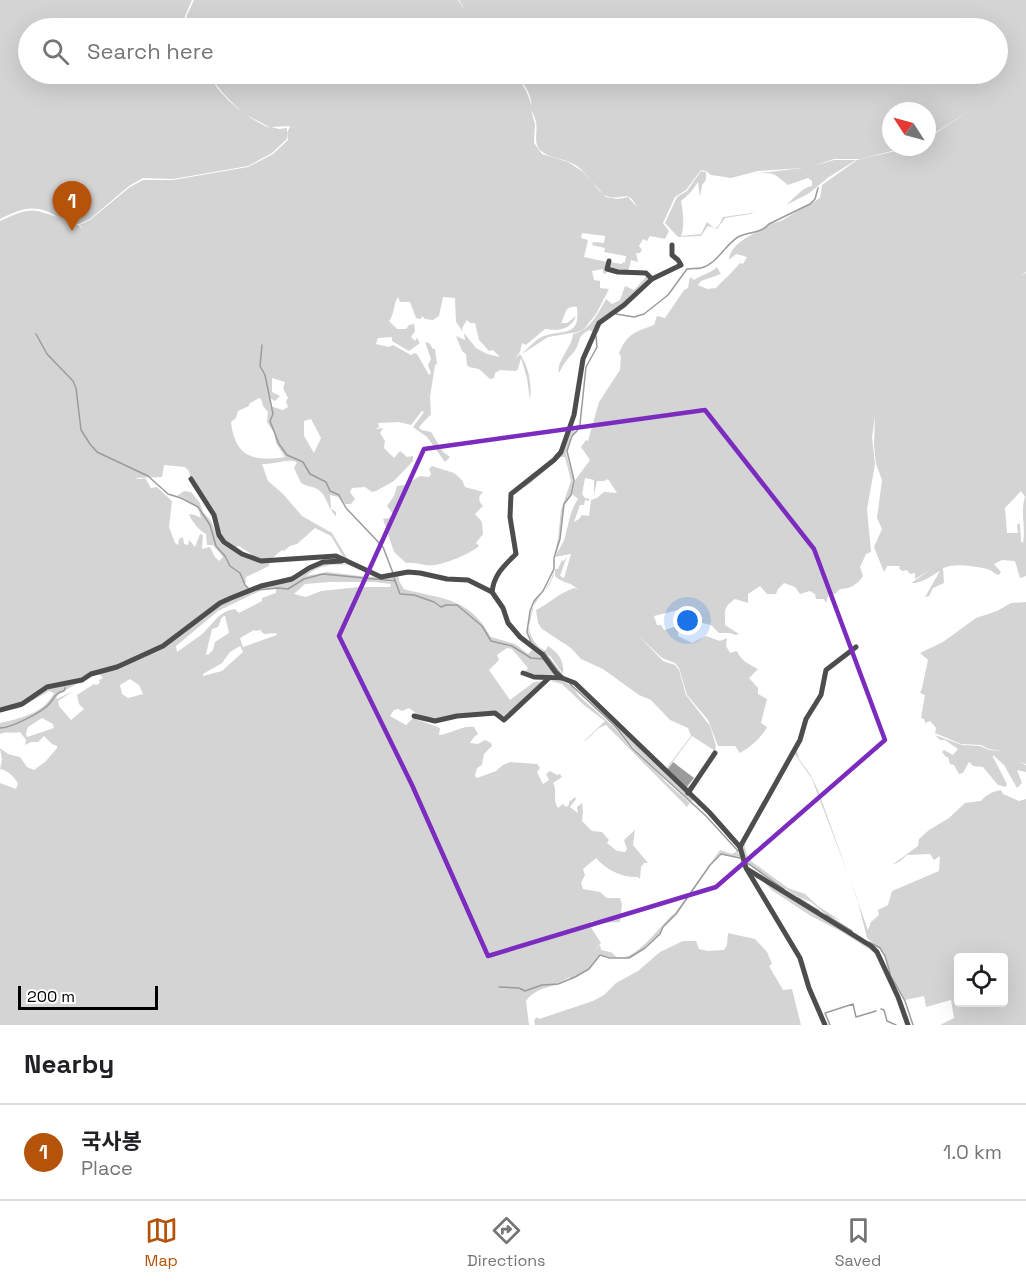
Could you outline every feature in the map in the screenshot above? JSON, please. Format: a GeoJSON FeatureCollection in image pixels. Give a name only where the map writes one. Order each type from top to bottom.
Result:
{"type":"FeatureCollection","features":[{"type":"Feature","properties":{"kind":"street"},"geometry":{"type":"LineString","coordinates":[[492,592],[494,581],[500,570],[516,554],[510,517],[511,494],[554,460],[564,447],[574,416],[584,359],[599,323],[624,305],[652,279],[681,265],[672,255],[672,245]]}},
{"type":"Feature","properties":{"kind":"street"},"geometry":{"type":"LineString","coordinates":[[609,261],[607,269],[618,272],[646,273],[652,279]]}},
{"type":"Feature","properties":{"kind":"street"},"geometry":{"type":"LineString","coordinates":[[190,479],[214,515],[221,538],[242,554],[261,561],[336,556],[381,577],[408,572],[420,573],[447,579],[468,580],[492,592],[498,599],[508,623],[527,645],[542,654],[562,678]]}},
{"type":"Feature","properties":{"kind":"street"},"geometry":{"type":"LineString","coordinates":[[0,710],[22,704],[47,687],[74,682],[117,667],[163,646],[220,603],[231,598],[261,586],[292,579],[323,562],[339,560],[351,562]]}},
{"type":"Feature","properties":{"kind":"street"},"geometry":{"type":"LineString","coordinates":[[740,847],[800,740],[806,719],[821,695],[826,670],[856,647]]}},
{"type":"Feature","properties":{"kind":"street"},"geometry":{"type":"LineString","coordinates":[[524,673],[534,677],[562,678],[575,683],[740,847],[746,868],[800,958],[808,988],[825,1025]]}},
{"type":"Feature","properties":{"kind":"street"},"geometry":{"type":"LineString","coordinates":[[414,716],[435,721],[457,716],[495,713],[504,720],[549,678]]}},
{"type":"Feature","properties":{"kind":"street"},"geometry":{"type":"LineString","coordinates":[[688,793],[715,753]]}},
{"type":"Feature","properties":{"kind":"street"},"geometry":{"type":"LineString","coordinates":[[746,868],[871,946],[877,952],[908,1025]]}},
{"type":"Feature","properties":{"kind":"highlighted area"},"geometry":{"type":"Polygon","coordinates":[[[705,410],[814,549],[885,740],[716,887],[488,956],[412,785],[339,636],[424,449],[705,410]]]}},
{"type":"Feature","properties":{"kind":"shaded area"},"geometry":{"type":"Polygon","coordinates":[[[0,0],[192,0],[185,18],[18,18],[18,84],[214,84],[226,98],[243,112],[216,84],[523,84],[531,106],[530,97],[524,84],[1008,84],[1008,18],[187,18],[194,0],[458,0],[465,10],[459,0],[1026,0],[1026,272],[1021,276],[1026,273],[1026,576],[1020,578],[1015,561],[1002,560],[994,564],[1001,572],[999,575],[976,567],[948,566],[943,568],[944,583],[933,588],[929,596],[925,597],[940,571],[915,583],[911,583],[930,570],[915,579],[915,573],[902,571],[900,566],[887,566],[884,572],[874,547],[882,529],[877,518],[882,480],[876,464],[874,446],[875,416],[872,437],[875,464],[867,509],[871,552],[866,554],[860,567],[863,576],[858,582],[853,586],[840,589],[835,594],[829,593],[826,603],[824,599],[816,599],[815,594],[810,591],[800,594],[795,587],[784,583],[776,594],[767,594],[760,586],[748,594],[748,603],[735,599],[726,608],[725,625],[739,634],[736,635],[719,633],[711,625],[698,622],[678,610],[654,616],[657,625],[661,625],[664,630],[679,623],[678,636],[692,643],[706,636],[720,641],[727,638],[726,646],[730,653],[737,651],[743,660],[758,669],[749,678],[758,688],[758,694],[767,699],[761,723],[767,727],[755,742],[740,753],[735,746],[718,746],[708,720],[687,695],[679,668],[675,663],[662,658],[639,636],[663,661],[675,665],[679,670],[686,695],[710,726],[716,746],[715,751],[692,736],[668,768],[686,788],[691,784],[687,790],[665,770],[691,736],[688,728],[670,720],[651,700],[639,695],[603,669],[581,659],[571,648],[542,629],[538,623],[536,610],[565,592],[575,588],[578,590],[573,585],[555,576],[555,569],[558,569],[562,560],[564,561],[567,556],[560,576],[564,578],[571,554],[555,557],[564,540],[578,499],[572,494],[573,483],[590,460],[581,447],[586,440],[588,441],[599,402],[620,370],[619,353],[629,337],[654,325],[657,316],[665,318],[684,290],[688,288],[690,277],[694,280],[717,267],[721,274],[701,281],[698,285],[707,289],[716,288],[740,263],[743,264],[747,257],[736,254],[729,260],[739,243],[820,198],[822,185],[857,160],[882,154],[882,156],[936,156],[936,133],[972,109],[936,132],[936,102],[882,102],[882,154],[861,159],[834,159],[813,166],[834,160],[856,160],[808,194],[786,205],[801,191],[812,186],[812,181],[808,178],[788,185],[772,174],[751,174],[803,168],[758,171],[731,178],[711,175],[701,170],[686,190],[675,197],[663,223],[669,231],[665,239],[650,236],[647,241],[643,239],[639,246],[642,250],[636,253],[638,262],[631,260],[628,272],[608,268],[609,262],[625,263],[626,256],[604,252],[605,248],[592,245],[593,242],[604,243],[605,236],[582,233],[581,238],[588,240],[584,257],[607,262],[606,274],[603,273],[603,269],[592,271],[594,280],[600,281],[600,288],[609,289],[596,314],[584,329],[548,337],[522,354],[541,337],[574,328],[577,317],[577,307],[573,307],[566,311],[561,323],[567,323],[576,316],[567,327],[555,330],[545,329],[526,345],[522,343],[515,359],[520,354],[526,364],[531,388],[530,400],[521,358],[516,371],[500,370],[495,373],[494,378],[490,379],[479,369],[467,365],[466,354],[462,351],[456,336],[465,340],[464,333],[476,348],[500,357],[493,350],[489,351],[479,340],[475,323],[467,320],[462,328],[463,332],[456,322],[455,298],[443,297],[439,316],[433,320],[422,316],[421,319],[416,318],[410,302],[400,302],[398,297],[389,321],[397,329],[406,329],[409,325],[414,324],[415,331],[411,337],[415,341],[417,338],[420,343],[409,351],[392,341],[392,337],[378,338],[376,344],[389,347],[393,345],[411,355],[417,354],[429,375],[431,373],[428,365],[431,359],[425,342],[435,349],[437,364],[430,397],[431,414],[419,427],[421,430],[431,432],[443,452],[450,457],[445,462],[427,437],[413,427],[424,412],[422,411],[411,425],[399,422],[378,423],[379,427],[375,429],[383,428],[380,433],[385,441],[384,448],[394,458],[400,451],[407,457],[413,456],[413,461],[394,481],[376,491],[372,492],[365,487],[352,488],[350,492],[355,499],[351,504],[345,504],[340,495],[344,505],[338,497],[330,495],[331,509],[336,512],[336,516],[331,510],[325,497],[320,491],[301,483],[294,468],[297,462],[262,464],[268,481],[302,516],[332,533],[349,561],[344,558],[331,536],[315,528],[297,544],[282,550],[271,559],[253,559],[251,554],[239,546],[234,548],[220,534],[214,514],[185,467],[164,465],[162,477],[134,478],[145,478],[151,488],[157,487],[172,501],[169,527],[178,545],[179,539],[183,537],[184,544],[188,545],[189,540],[195,547],[200,534],[203,535],[202,549],[210,547],[219,561],[223,557],[213,545],[207,545],[206,534],[190,517],[189,514],[201,518],[198,507],[177,496],[184,491],[191,492],[211,521],[220,541],[248,559],[263,563],[270,561],[269,566],[246,577],[245,585],[250,590],[220,603],[200,621],[162,646],[117,667],[91,674],[82,679],[47,687],[22,703],[0,709],[0,221],[30,210],[59,218],[43,210],[30,209],[0,219],[0,0]],[[531,110],[535,124],[534,143],[542,154],[568,162],[582,171],[568,161],[540,150],[536,141],[536,121],[531,110]],[[290,126],[271,127],[287,128],[287,133],[290,126]],[[287,133],[287,139],[272,153],[248,166],[173,179],[143,178],[129,186],[90,219],[79,224],[67,223],[78,225],[83,229],[80,225],[90,220],[130,187],[143,180],[173,180],[248,167],[273,154],[288,140],[287,133]],[[603,194],[606,197],[617,199],[628,197],[637,207],[633,201],[627,196],[603,194]],[[272,378],[272,392],[280,396],[275,401],[270,398],[270,406],[283,410],[288,407],[286,401],[288,398],[283,388],[285,382],[272,378]],[[259,398],[238,411],[236,418],[231,422],[233,434],[241,450],[248,455],[264,459],[285,457],[267,422],[268,412],[259,398]],[[311,419],[304,421],[304,436],[314,453],[321,438],[311,419]],[[585,478],[582,494],[585,498],[590,499],[585,500],[584,505],[580,505],[574,522],[582,515],[589,516],[591,500],[604,492],[617,493],[608,479],[597,481],[594,495],[594,480],[585,478]],[[1021,491],[1005,508],[1007,533],[1018,533],[1017,524],[1020,524],[1023,543],[1025,497],[1021,491]]]}},
{"type":"Feature","properties":{"kind":"shaded area"},"geometry":{"type":"Polygon","coordinates":[[[701,171],[706,172],[706,180],[702,185],[700,197],[698,182],[681,201],[683,224],[681,236],[701,234],[707,222],[714,228],[708,226],[701,236],[678,237],[665,223],[677,197],[687,191],[701,171]]]}},
{"type":"Feature","properties":{"kind":"shaded area"},"geometry":{"type":"Polygon","coordinates":[[[758,209],[751,214],[725,218],[717,229],[723,217],[752,213],[758,209]]]}},
{"type":"Feature","properties":{"kind":"shaded area"},"geometry":{"type":"Polygon","coordinates":[[[648,275],[650,277],[645,285],[609,314],[594,333],[590,330],[580,337],[576,349],[559,373],[560,364],[573,334],[589,325],[606,299],[612,304],[620,300],[625,286],[634,290],[648,275]]]}},
{"type":"Feature","properties":{"kind":"shaded area"},"geometry":{"type":"Polygon","coordinates":[[[570,428],[576,432],[571,436],[566,453],[573,479],[570,496],[564,505],[559,542],[554,556],[561,510],[571,481],[565,457],[561,457],[515,493],[555,460],[570,428]]]}},
{"type":"Feature","properties":{"kind":"shaded area"},"geometry":{"type":"Polygon","coordinates":[[[432,466],[454,473],[462,480],[465,487],[483,492],[479,499],[483,506],[475,514],[482,522],[483,534],[476,543],[479,546],[454,560],[431,565],[406,563],[394,552],[383,519],[393,514],[387,506],[397,486],[405,485],[420,476],[429,477],[431,474],[429,469],[432,466]]]}},
{"type":"Feature","properties":{"kind":"shaded area"},"geometry":{"type":"Polygon","coordinates":[[[338,563],[354,566],[328,565],[306,576],[327,572],[368,577],[393,576],[394,580],[375,580],[395,582],[394,575],[398,574],[404,589],[455,602],[472,613],[491,637],[515,644],[528,654],[532,650],[544,658],[530,658],[546,660],[554,674],[548,677],[524,673],[528,668],[512,649],[507,648],[497,655],[499,660],[489,670],[510,700],[534,682],[545,681],[504,717],[497,712],[434,720],[417,714],[409,708],[402,711],[394,710],[390,716],[406,725],[413,718],[440,728],[439,735],[465,727],[474,727],[478,734],[470,743],[478,744],[485,740],[492,746],[484,754],[482,765],[477,768],[475,776],[477,778],[496,771],[510,762],[537,764],[540,768],[537,772],[543,784],[549,780],[546,774],[550,771],[557,775],[560,774],[562,777],[553,783],[558,808],[563,804],[566,807],[575,797],[570,807],[578,813],[577,807],[582,803],[582,821],[592,831],[602,832],[609,840],[607,843],[617,851],[625,852],[627,849],[624,840],[635,830],[633,845],[648,863],[644,863],[641,867],[640,879],[615,872],[596,858],[583,869],[585,875],[581,883],[583,889],[600,892],[607,898],[620,898],[622,904],[620,922],[591,921],[590,926],[601,943],[592,953],[600,945],[601,950],[611,952],[617,957],[633,954],[675,913],[704,872],[676,914],[663,927],[660,934],[629,958],[610,957],[600,954],[589,969],[572,979],[569,979],[570,977],[557,985],[535,992],[526,1001],[529,1025],[0,1025],[0,783],[16,789],[18,784],[10,774],[0,769],[2,760],[0,748],[8,754],[20,757],[27,767],[34,770],[46,761],[57,746],[44,736],[38,742],[25,745],[26,740],[20,732],[0,734],[0,723],[38,710],[54,693],[49,691],[20,708],[0,712],[46,690],[78,683],[56,698],[73,691],[58,701],[59,706],[71,720],[84,709],[79,704],[77,695],[94,684],[100,683],[99,680],[103,678],[98,673],[132,661],[154,650],[230,600],[261,590],[256,589],[323,564],[338,563]],[[374,582],[305,584],[294,594],[306,597],[321,591],[390,587],[391,584],[374,582]],[[264,589],[218,611],[176,646],[177,652],[201,635],[224,612],[235,609],[239,613],[262,601],[262,598],[276,593],[276,589],[264,589]],[[225,616],[222,617],[218,627],[212,629],[206,654],[208,655],[213,650],[215,642],[229,633],[225,616]],[[254,630],[240,638],[243,647],[277,635],[254,630]],[[240,646],[230,652],[222,663],[203,676],[222,671],[243,652],[240,646]],[[130,679],[120,685],[122,694],[128,698],[143,694],[139,685],[130,679]],[[42,718],[28,727],[27,737],[54,728],[53,724],[42,718]]]}},
{"type":"Feature","properties":{"kind":"shaded area"},"geometry":{"type":"Polygon","coordinates":[[[1026,602],[1026,764],[1019,762],[1026,765],[1026,772],[1017,770],[1022,783],[1017,788],[1004,765],[993,755],[1007,784],[1006,787],[998,785],[983,767],[973,766],[969,762],[963,773],[959,774],[954,765],[950,764],[948,757],[942,752],[944,750],[953,755],[958,749],[935,735],[962,745],[1002,751],[981,745],[961,744],[935,733],[936,728],[930,721],[925,723],[921,718],[925,695],[920,693],[928,660],[920,653],[943,642],[976,618],[997,611],[1011,603],[1026,602]]]}},
{"type":"Feature","properties":{"kind":"shaded area"},"geometry":{"type":"Polygon","coordinates":[[[529,626],[534,641],[539,646],[545,651],[548,646],[558,654],[563,665],[563,674],[550,656],[532,643],[528,630],[529,626]]]}},
{"type":"Feature","properties":{"kind":"shaded area"},"geometry":{"type":"Polygon","coordinates":[[[551,681],[563,681],[572,686],[579,696],[614,727],[629,746],[690,803],[687,807],[606,725],[582,743],[605,721],[562,684],[551,681]]]}},
{"type":"Feature","properties":{"kind":"shaded area"},"geometry":{"type":"Polygon","coordinates":[[[575,687],[694,799],[691,802],[575,687]]]}},
{"type":"Feature","properties":{"kind":"shaded area"},"geometry":{"type":"Polygon","coordinates":[[[797,751],[799,759],[810,774],[818,790],[849,878],[812,779],[794,753],[797,751]]]}},
{"type":"Feature","properties":{"kind":"shaded area"},"geometry":{"type":"Polygon","coordinates":[[[673,762],[694,778],[686,788],[668,769],[673,762]]]}},
{"type":"Feature","properties":{"kind":"shaded area"},"geometry":{"type":"Polygon","coordinates":[[[1001,790],[1003,794],[1019,801],[1026,799],[1026,1025],[940,1025],[954,1018],[951,1000],[926,1007],[924,996],[905,1000],[893,978],[884,952],[867,938],[858,902],[868,930],[871,922],[879,915],[878,910],[888,905],[892,891],[939,871],[940,856],[934,860],[930,854],[907,855],[892,865],[918,846],[919,839],[929,830],[949,818],[965,803],[981,801],[988,795],[1001,790]]]}},
{"type":"Feature","properties":{"kind":"shaded area"},"geometry":{"type":"Polygon","coordinates":[[[744,843],[747,856],[751,861],[788,888],[805,894],[818,906],[841,921],[826,915],[811,902],[796,896],[749,864],[742,849],[744,843]]]}},
{"type":"Feature","properties":{"kind":"shaded area"},"geometry":{"type":"Polygon","coordinates":[[[720,850],[732,854],[737,851],[741,857],[720,854],[710,864],[720,850]]]}},
{"type":"Feature","properties":{"kind":"shaded area"},"geometry":{"type":"Polygon","coordinates":[[[755,875],[873,949],[875,953],[811,916],[773,891],[759,878],[756,879],[755,875]]]}},
{"type":"Feature","properties":{"kind":"shaded area"},"geometry":{"type":"Polygon","coordinates":[[[728,933],[755,939],[767,952],[772,964],[769,966],[783,990],[792,989],[801,1025],[535,1025],[534,1020],[537,1017],[539,1019],[593,1001],[604,995],[616,983],[638,971],[660,952],[683,941],[696,941],[699,949],[708,951],[724,950],[728,933]]]}},
{"type":"Feature","properties":{"kind":"waterway"},"geometry":{"type":"LineString","coordinates":[[616,314],[634,317],[644,314],[668,295],[687,269],[707,266],[738,237],[763,229],[810,204],[815,199],[818,188]]}},
{"type":"Feature","properties":{"kind":"waterway"},"geometry":{"type":"LineString","coordinates":[[36,334],[47,354],[73,381],[76,388],[81,430],[90,444],[97,452],[148,476],[168,494],[198,507],[210,525],[216,546],[230,566],[240,573],[249,589]]}},
{"type":"Feature","properties":{"kind":"waterway"},"geometry":{"type":"LineString","coordinates":[[531,642],[527,632],[530,611],[554,569],[564,504],[571,495],[574,480],[567,451],[572,436],[580,424],[586,367],[597,347],[596,336]]}},
{"type":"Feature","properties":{"kind":"waterway"},"geometry":{"type":"LineString","coordinates":[[262,345],[260,366],[265,375],[273,414],[270,421],[279,444],[287,455],[303,462],[310,474],[326,482],[330,491],[339,495],[346,508],[383,547],[393,573]]}},
{"type":"Feature","properties":{"kind":"waterway"},"geometry":{"type":"LineString","coordinates":[[257,590],[288,589],[304,579],[323,574],[395,581]]}},
{"type":"Feature","properties":{"kind":"waterway"},"geometry":{"type":"LineString","coordinates":[[394,578],[400,594],[414,595],[441,607],[457,605],[482,626],[491,641],[512,646],[531,658],[543,659]]}},
{"type":"Feature","properties":{"kind":"waterway"},"geometry":{"type":"LineString","coordinates":[[544,652],[563,677]]}},
{"type":"Feature","properties":{"kind":"waterway"},"geometry":{"type":"LineString","coordinates":[[570,684],[615,726],[632,748],[706,816],[738,851]]}},
{"type":"Feature","properties":{"kind":"waterway"},"geometry":{"type":"LineString","coordinates":[[0,728],[41,711],[65,688]]}},
{"type":"Feature","properties":{"kind":"waterway"},"geometry":{"type":"LineString","coordinates":[[499,987],[519,988],[525,991],[542,985],[558,984],[589,969],[600,955],[610,958],[629,958],[645,948],[660,934],[710,865],[721,854],[740,858]]}},
{"type":"Feature","properties":{"kind":"waterway"},"geometry":{"type":"LineString","coordinates":[[746,862],[784,889]]}},
{"type":"Feature","properties":{"kind":"waterway"},"geometry":{"type":"LineString","coordinates":[[798,898],[819,911]]}},
{"type":"Feature","properties":{"kind":"waterway"},"geometry":{"type":"LineString","coordinates":[[826,915],[852,931]]}},
{"type":"Feature","properties":{"kind":"waterway"},"geometry":{"type":"LineString","coordinates":[[869,942],[880,948],[885,956],[891,976],[905,1001],[913,1025]]}},
{"type":"Feature","properties":{"kind":"waterway"},"geometry":{"type":"LineString","coordinates":[[830,1025],[825,1013],[853,1004],[856,1017],[876,1011]]}},
{"type":"Feature","properties":{"kind":"waterway"},"geometry":{"type":"LineString","coordinates":[[881,1009],[884,1010],[887,1021],[896,1025]]}},
{"type":"Feature","properties":{"kind":"place","name":"국사봉"},"geometry":{"type":"Point","coordinates":[72,231]}}]}
